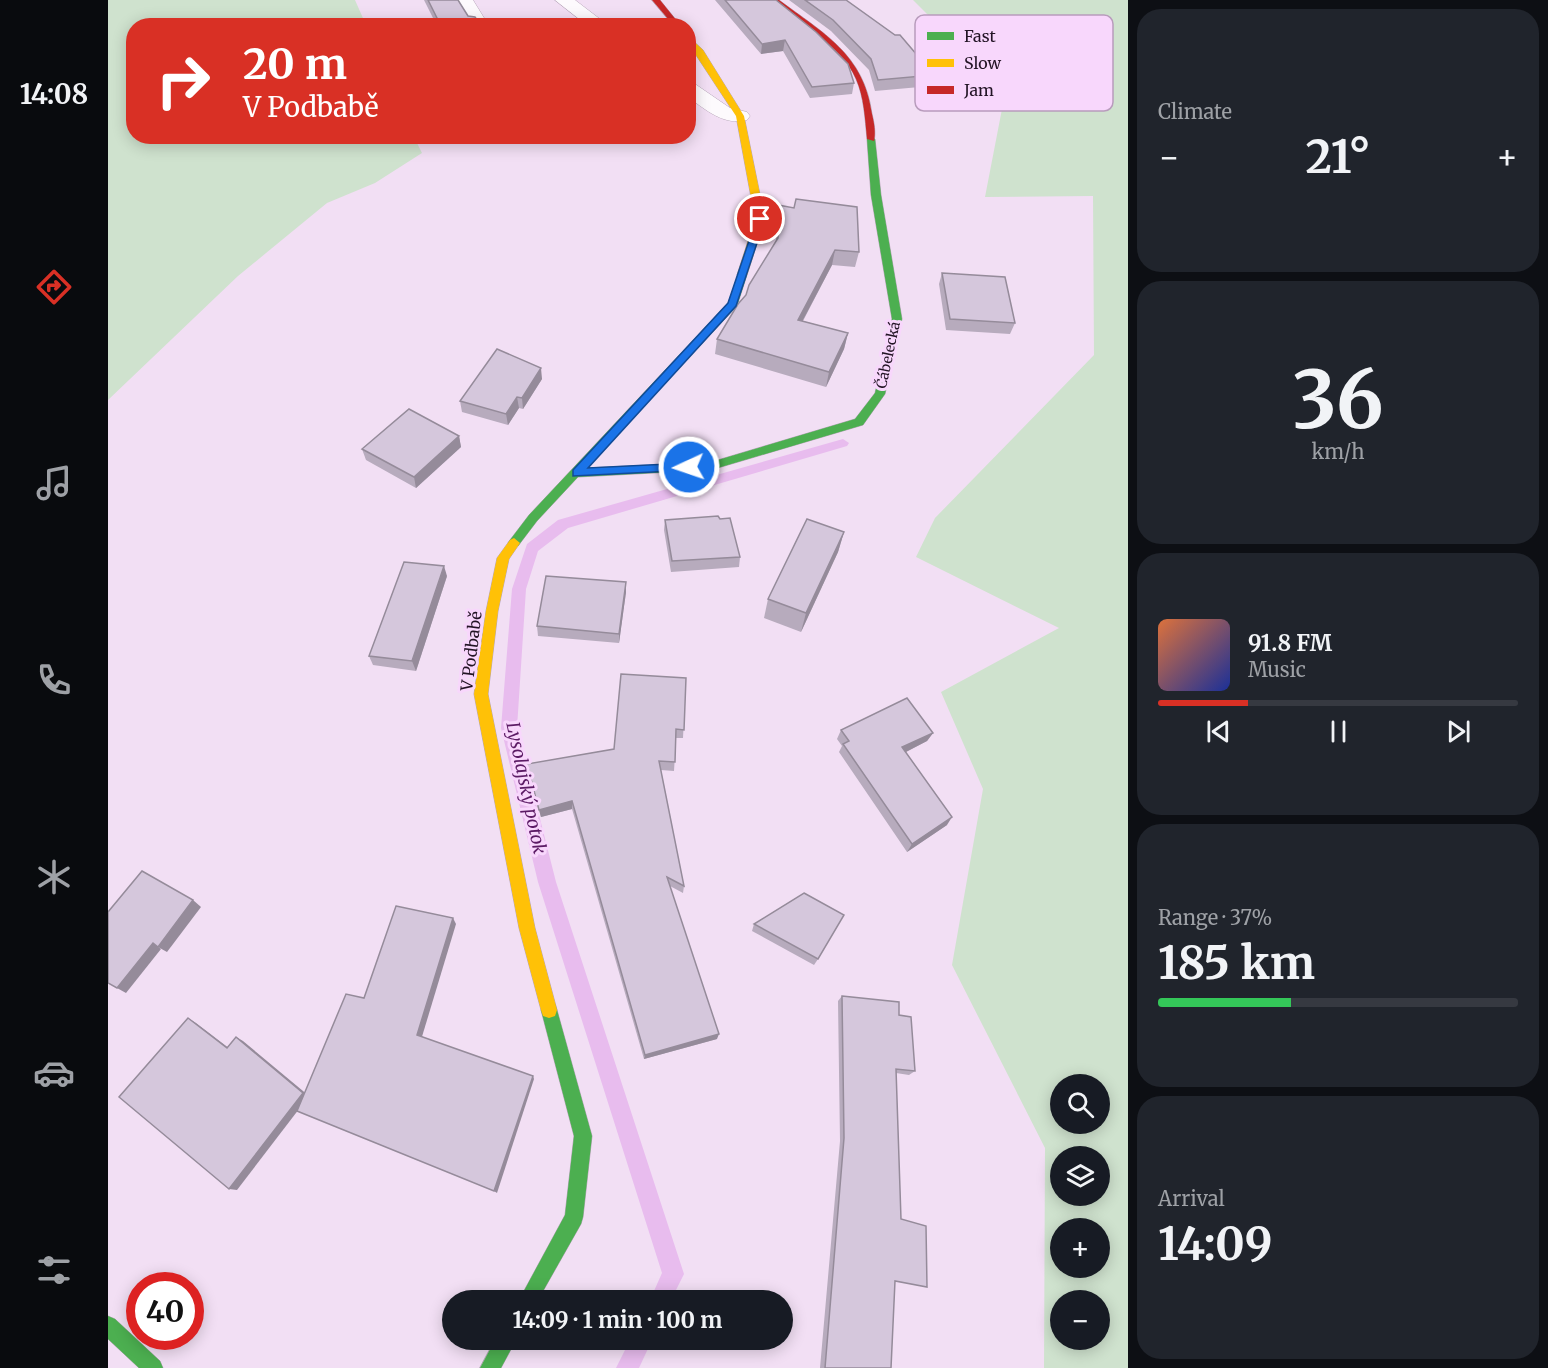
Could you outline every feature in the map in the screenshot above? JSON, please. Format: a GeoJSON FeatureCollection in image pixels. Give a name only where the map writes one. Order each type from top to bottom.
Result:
{"type":"FeatureCollection","features":[{"type":"Feature","properties":{"kind":"street"},"geometry":{"type":"LineString","coordinates":[[464,0],[475,18]]}},
{"type":"Feature","properties":{"kind":"street"},"geometry":{"type":"LineString","coordinates":[[564,0],[589,18]]}},
{"type":"Feature","properties":{"kind":"street"},"geometry":{"type":"LineString","coordinates":[[656,0],[671,18]]}},
{"type":"Feature","properties":{"kind":"street","name":"Čábelecká"},"geometry":{"type":"LineString","coordinates":[[577,473],[711,466],[858,422],[880,394],[897,319],[876,195],[868,107],[857,72],[823,37],[774,0]]}},
{"type":"Feature","properties":{"kind":"street"},"geometry":{"type":"LineString","coordinates":[[696,47],[740,116]]}},
{"type":"Feature","properties":{"kind":"street"},"geometry":{"type":"LineString","coordinates":[[696,94],[724,114],[740,116]]}},
{"type":"Feature","properties":{"kind":"street","name":"V Podbabě"},"geometry":{"type":"LineString","coordinates":[[534,1290],[574,1217],[583,1136],[527,928],[481,694],[492,611],[503,558],[533,518],[733,304],[760,219],[740,116]]}},
{"type":"Feature","properties":{"kind":"street"},"geometry":{"type":"LineString","coordinates":[[108,1326],[153,1368]]}},
{"type":"Feature","properties":{"kind":"street"},"geometry":{"type":"LineString","coordinates":[[490,1368],[500,1350]]}},
{"type":"Feature","properties":{"kind":"green space"},"geometry":{"type":"Polygon","coordinates":[[[108,0],[355,0],[363,18],[126,18],[126,144],[418,144],[422,153],[375,183],[327,203],[238,276],[108,400],[108,0]]]}},
{"type":"Feature","properties":{"kind":"green space"},"geometry":{"type":"Polygon","coordinates":[[[913,0],[1128,0],[1128,1368],[1044,1368],[1045,1148],[952,965],[983,789],[941,692],[1059,628],[916,557],[935,518],[1094,355],[1093,196],[985,197],[1002,111],[1113,111],[1113,15],[928,15],[913,0]]]}},
{"type":"Feature","properties":{"kind":"building"},"geometry":{"type":"Polygon","coordinates":[[[428,0],[458,0],[468,16],[476,18],[437,18],[428,0]]]}},
{"type":"Feature","properties":{"kind":"building"},"geometry":{"type":"Polygon","coordinates":[[[725,0],[776,0],[816,32],[848,64],[854,83],[812,87],[785,40],[762,44],[725,0]]]}},
{"type":"Feature","properties":{"kind":"building"},"geometry":{"type":"Polygon","coordinates":[[[805,0],[846,0],[895,35],[900,35],[915,53],[915,77],[878,80],[871,59],[833,20],[805,0]]]}},
{"type":"Feature","properties":{"kind":"building"},"geometry":{"type":"Polygon","coordinates":[[[796,199],[857,207],[859,252],[835,250],[798,320],[848,333],[829,372],[717,339],[746,295],[749,285],[778,238],[778,205],[794,208],[796,199]]]}},
{"type":"Feature","properties":{"kind":"building"},"geometry":{"type":"Polygon","coordinates":[[[942,273],[1005,277],[1015,323],[950,319],[942,273]]]}},
{"type":"Feature","properties":{"kind":"building"},"geometry":{"type":"Polygon","coordinates":[[[497,349],[541,368],[522,398],[517,397],[506,414],[460,401],[497,349]]]}},
{"type":"Feature","properties":{"kind":"building"},"geometry":{"type":"Polygon","coordinates":[[[409,409],[459,436],[414,477],[362,449],[409,409]]]}},
{"type":"Feature","properties":{"kind":"building"},"geometry":{"type":"Polygon","coordinates":[[[718,516],[720,519],[730,518],[740,557],[672,561],[665,520],[718,516]]]}},
{"type":"Feature","properties":{"kind":"building"},"geometry":{"type":"Polygon","coordinates":[[[807,519],[844,532],[806,613],[768,599],[807,519]]]}},
{"type":"Feature","properties":{"kind":"building"},"geometry":{"type":"Polygon","coordinates":[[[404,562],[444,566],[412,661],[369,656],[404,562]]]}},
{"type":"Feature","properties":{"kind":"building"},"geometry":{"type":"Polygon","coordinates":[[[546,576],[626,582],[619,634],[537,626],[546,576]]]}},
{"type":"Feature","properties":{"kind":"building"},"geometry":{"type":"Polygon","coordinates":[[[621,674],[686,678],[684,730],[676,729],[675,762],[659,761],[684,886],[667,877],[719,1034],[645,1055],[572,801],[539,810],[527,764],[614,749],[621,674]]]}},
{"type":"Feature","properties":{"kind":"building"},"geometry":{"type":"Polygon","coordinates":[[[907,698],[933,733],[902,747],[952,817],[912,844],[843,744],[849,741],[841,730],[907,698]]]}},
{"type":"Feature","properties":{"kind":"building"},"geometry":{"type":"Polygon","coordinates":[[[142,871],[193,900],[158,947],[153,943],[117,988],[108,983],[108,912],[142,871]]]}},
{"type":"Feature","properties":{"kind":"building"},"geometry":{"type":"Polygon","coordinates":[[[804,893],[844,915],[818,959],[754,924],[804,893]]]}},
{"type":"Feature","properties":{"kind":"building"},"geometry":{"type":"Polygon","coordinates":[[[396,906],[453,918],[417,1035],[533,1076],[494,1191],[297,1111],[346,994],[364,998],[396,906]]]}},
{"type":"Feature","properties":{"kind":"building"},"geometry":{"type":"Polygon","coordinates":[[[842,996],[899,1002],[899,1015],[911,1017],[915,1071],[896,1069],[901,1219],[926,1226],[927,1287],[895,1281],[891,1368],[825,1368],[844,1138],[842,996]]]}},
{"type":"Feature","properties":{"kind":"building"},"geometry":{"type":"Polygon","coordinates":[[[188,1018],[227,1048],[236,1037],[303,1093],[229,1189],[119,1097],[188,1018]]]}},
{"type":"Feature","properties":{"kind":"waterway","name":"Lysolajský potok"},"geometry":{"type":"LineString","coordinates":[[665,1290],[673,1274],[547,882],[509,728],[519,589],[532,548],[563,524],[843,443]]}},
{"type":"Feature","properties":{"kind":"waterway","name":"Lysolajský potok"},"geometry":{"type":"LineString","coordinates":[[627,1368],[636,1350]]}},
{"type":"Feature","properties":{"kind":"traffic: fast"},"geometry":{"type":"LineString","coordinates":[[577,473],[711,466],[859,422],[880,394],[897,319],[876,195],[871,139]]}},
{"type":"Feature","properties":{"kind":"traffic: fast"},"geometry":{"type":"LineString","coordinates":[[514,543],[533,518],[733,304],[742,275]]}},
{"type":"Feature","properties":{"kind":"traffic: fast"},"geometry":{"type":"LineString","coordinates":[[534,1290],[574,1217],[583,1136],[549,1010]]}},
{"type":"Feature","properties":{"kind":"traffic: fast"},"geometry":{"type":"LineString","coordinates":[[108,1326],[153,1368]]}},
{"type":"Feature","properties":{"kind":"traffic: fast"},"geometry":{"type":"LineString","coordinates":[[490,1368],[500,1350]]}},
{"type":"Feature","properties":{"kind":"traffic: slow"},"geometry":{"type":"LineString","coordinates":[[696,47],[740,116],[760,219],[742,275]]}},
{"type":"Feature","properties":{"kind":"traffic: slow"},"geometry":{"type":"LineString","coordinates":[[514,543],[503,558],[492,611],[481,694],[527,928],[549,1010]]}},
{"type":"Feature","properties":{"kind":"traffic: jam"},"geometry":{"type":"LineString","coordinates":[[656,0],[671,18]]}},
{"type":"Feature","properties":{"kind":"traffic: jam"},"geometry":{"type":"LineString","coordinates":[[774,0],[828,41],[856,71],[865,95],[871,139]]}},
{"type":"Feature","properties":{"kind":"route"},"geometry":{"type":"LineString","coordinates":[[689,467],[577,473],[733,304],[760,219]]}}]}
